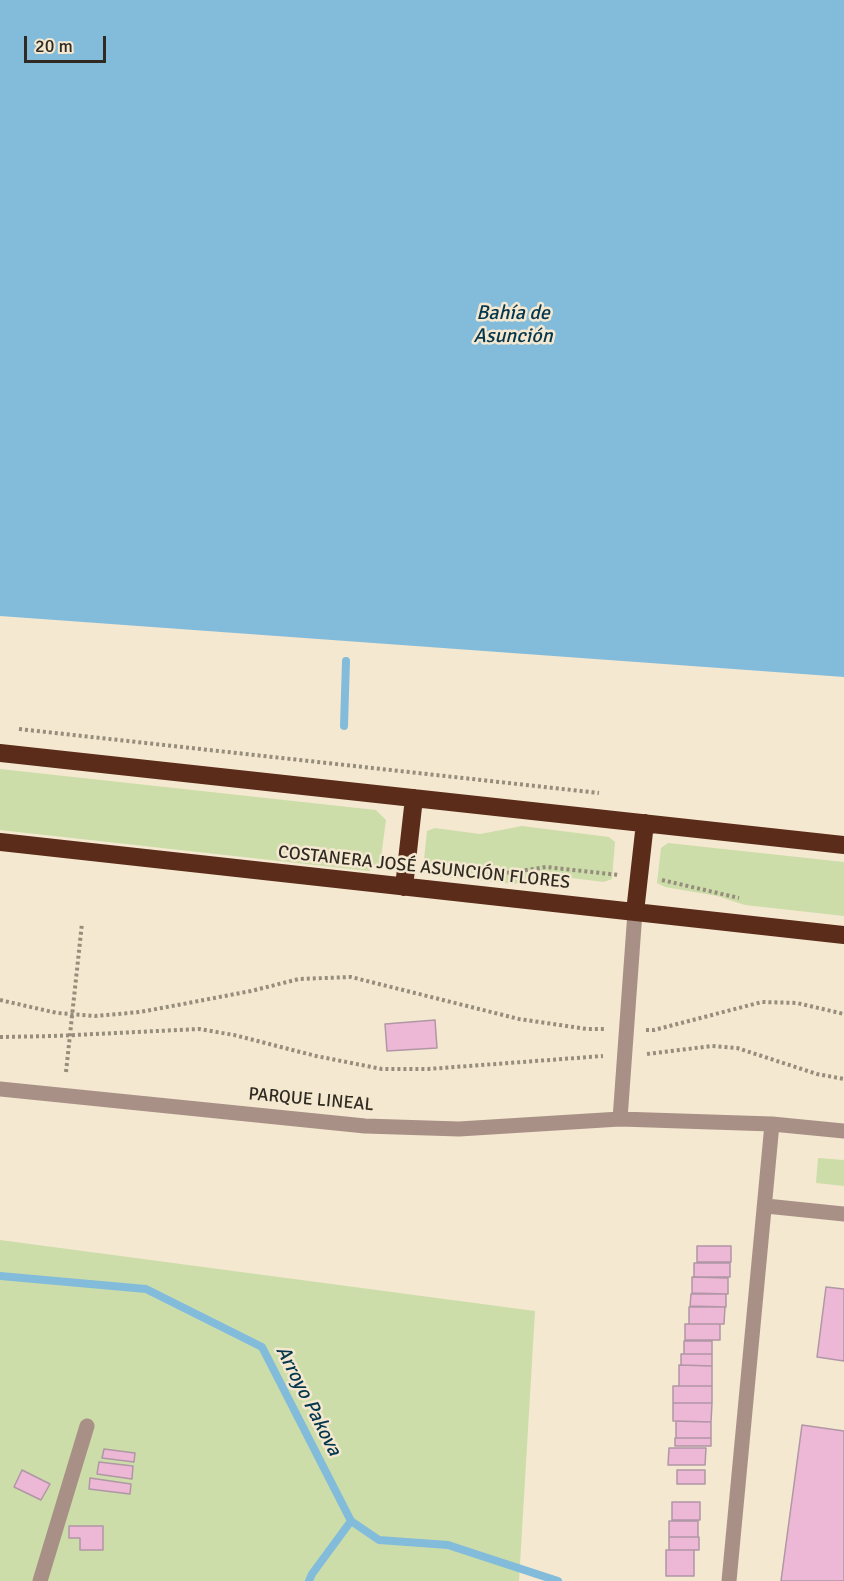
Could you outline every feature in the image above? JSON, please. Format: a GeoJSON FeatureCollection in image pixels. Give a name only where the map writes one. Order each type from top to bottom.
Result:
{"type":"FeatureCollection","features":[{"type":"Feature","properties":{"kind":"highway"},"geometry":{"type":"LineString","coordinates":[[0,753],[844,845]]}},
{"type":"Feature","properties":{"kind":"highway"},"geometry":{"type":"LineString","coordinates":[[404,887],[414,798]]}},
{"type":"Feature","properties":{"kind":"highway"},"geometry":{"type":"LineString","coordinates":[[635,912],[645,823]]}},
{"type":"Feature","properties":{"kind":"highway","name":"COSTANERA JOSÉ ASUNCIÓN FLORES"},"geometry":{"type":"LineString","coordinates":[[0,842],[844,935]]}},
{"type":"Feature","properties":{"kind":"street"},"geometry":{"type":"LineString","coordinates":[[620,1119],[635,912]]}},
{"type":"Feature","properties":{"kind":"street","name":"PARQUE LINEAL"},"geometry":{"type":"LineString","coordinates":[[0,1089],[365,1126],[459,1129],[620,1119],[772,1124],[844,1131]]}},
{"type":"Feature","properties":{"kind":"street"},"geometry":{"type":"LineString","coordinates":[[729,1581],[772,1124]]}},
{"type":"Feature","properties":{"kind":"street"},"geometry":{"type":"LineString","coordinates":[[766,1206],[844,1214]]}},
{"type":"Feature","properties":{"kind":"street"},"geometry":{"type":"LineString","coordinates":[[40,1581],[87,1426]]}},
{"type":"Feature","properties":{"kind":"path"},"geometry":{"type":"LineString","coordinates":[[11,729],[601,793]]}},
{"type":"Feature","properties":{"kind":"path"},"geometry":{"type":"LineString","coordinates":[[66,1072],[82,923]]}},
{"type":"Feature","properties":{"kind":"path"},"geometry":{"type":"LineString","coordinates":[[0,1000],[57,1013],[95,1016],[140,1012],[251,991],[299,979],[351,977],[519,1019],[587,1029],[654,1030],[762,1002],[797,1002],[844,1014]]}},
{"type":"Feature","properties":{"kind":"path"},"geometry":{"type":"LineString","coordinates":[[0,1037],[199,1029],[382,1069],[428,1069],[659,1053],[712,1046],[737,1048],[817,1074],[844,1079]]}},
{"type":"Feature","properties":{"kind":"green space"},"geometry":{"type":"Polygon","coordinates":[[[0,769],[376,810],[386,820],[380,865],[369,871],[0,830],[0,769]]]}},
{"type":"Feature","properties":{"kind":"green space"},"geometry":{"type":"Polygon","coordinates":[[[522,826],[609,837],[615,842],[612,879],[604,882],[563,877],[514,884],[427,875],[423,869],[427,831],[435,828],[480,834],[522,826]]]}},
{"type":"Feature","properties":{"kind":"green space"},"geometry":{"type":"Polygon","coordinates":[[[668,843],[844,862],[844,916],[745,905],[717,896],[665,887],[657,883],[661,848],[668,843]]]}},
{"type":"Feature","properties":{"kind":"green space"},"geometry":{"type":"Polygon","coordinates":[[[818,1158],[844,1160],[844,1186],[816,1183],[818,1158]]]}},
{"type":"Feature","properties":{"kind":"green space"},"geometry":{"type":"Polygon","coordinates":[[[0,1240],[535,1311],[519,1581],[0,1581],[0,1240]]]}},
{"type":"Feature","properties":{"kind":"water","name":"Bahía de Asunción"},"geometry":{"type":"Polygon","coordinates":[[[0,0],[844,0],[844,677],[0,616],[0,0]]]}},
{"type":"Feature","properties":{"kind":"building"},"geometry":{"type":"Polygon","coordinates":[[[435,1020],[437,1048],[387,1051],[385,1024],[435,1020]]]}},
{"type":"Feature","properties":{"kind":"building"},"geometry":{"type":"Polygon","coordinates":[[[697,1246],[731,1246],[731,1262],[697,1262],[697,1246]]]}},
{"type":"Feature","properties":{"kind":"building"},"geometry":{"type":"Polygon","coordinates":[[[694,1263],[730,1263],[730,1277],[694,1277],[694,1263]]]}},
{"type":"Feature","properties":{"kind":"building"},"geometry":{"type":"Polygon","coordinates":[[[692,1277],[728,1278],[728,1294],[692,1293],[692,1277]]]}},
{"type":"Feature","properties":{"kind":"building"},"geometry":{"type":"Polygon","coordinates":[[[826,1287],[844,1289],[844,1361],[817,1357],[826,1287]]]}},
{"type":"Feature","properties":{"kind":"building"},"geometry":{"type":"Polygon","coordinates":[[[691,1294],[726,1294],[726,1307],[690,1306],[691,1294]]]}},
{"type":"Feature","properties":{"kind":"building"},"geometry":{"type":"Polygon","coordinates":[[[689,1307],[725,1307],[724,1324],[689,1324],[689,1307]]]}},
{"type":"Feature","properties":{"kind":"building"},"geometry":{"type":"Polygon","coordinates":[[[685,1324],[720,1324],[720,1340],[685,1340],[685,1324]]]}},
{"type":"Feature","properties":{"kind":"building"},"geometry":{"type":"Polygon","coordinates":[[[684,1341],[712,1341],[712,1354],[684,1354],[684,1341]]]}},
{"type":"Feature","properties":{"kind":"building"},"geometry":{"type":"Polygon","coordinates":[[[681,1354],[712,1354],[712,1366],[681,1365],[681,1354]]]}},
{"type":"Feature","properties":{"kind":"building"},"geometry":{"type":"Polygon","coordinates":[[[679,1365],[712,1366],[712,1386],[679,1386],[679,1365]]]}},
{"type":"Feature","properties":{"kind":"building"},"geometry":{"type":"Polygon","coordinates":[[[673,1386],[712,1386],[712,1403],[673,1403],[673,1386]]]}},
{"type":"Feature","properties":{"kind":"building"},"geometry":{"type":"Polygon","coordinates":[[[673,1403],[712,1403],[711,1422],[673,1421],[673,1403]]]}},
{"type":"Feature","properties":{"kind":"building"},"geometry":{"type":"Polygon","coordinates":[[[676,1421],[711,1422],[711,1438],[676,1438],[676,1421]]]}},
{"type":"Feature","properties":{"kind":"building"},"geometry":{"type":"Polygon","coordinates":[[[802,1425],[844,1431],[844,1581],[781,1581],[802,1425]]]}},
{"type":"Feature","properties":{"kind":"building"},"geometry":{"type":"Polygon","coordinates":[[[675,1438],[711,1438],[711,1446],[675,1446],[675,1438]]]}},
{"type":"Feature","properties":{"kind":"building"},"geometry":{"type":"Polygon","coordinates":[[[669,1448],[706,1448],[705,1465],[668,1465],[669,1448]]]}},
{"type":"Feature","properties":{"kind":"building"},"geometry":{"type":"Polygon","coordinates":[[[104,1449],[135,1453],[134,1462],[102,1458],[104,1449]]]}},
{"type":"Feature","properties":{"kind":"building"},"geometry":{"type":"Polygon","coordinates":[[[99,1462],[133,1466],[132,1479],[97,1474],[99,1462]]]}},
{"type":"Feature","properties":{"kind":"building"},"geometry":{"type":"Polygon","coordinates":[[[22,1470],[50,1484],[41,1500],[14,1487],[22,1470]]]}},
{"type":"Feature","properties":{"kind":"building"},"geometry":{"type":"Polygon","coordinates":[[[677,1470],[705,1470],[705,1484],[677,1484],[677,1470]]]}},
{"type":"Feature","properties":{"kind":"building"},"geometry":{"type":"Polygon","coordinates":[[[90,1478],[131,1484],[130,1494],[89,1489],[90,1478]]]}},
{"type":"Feature","properties":{"kind":"building"},"geometry":{"type":"Polygon","coordinates":[[[672,1502],[700,1502],[700,1520],[672,1520],[672,1502]]]}},
{"type":"Feature","properties":{"kind":"building"},"geometry":{"type":"Polygon","coordinates":[[[669,1521],[698,1521],[698,1537],[669,1537],[669,1521]]]}},
{"type":"Feature","properties":{"kind":"building"},"geometry":{"type":"Polygon","coordinates":[[[69,1526],[103,1526],[103,1550],[80,1550],[80,1538],[69,1538],[69,1526]]]}},
{"type":"Feature","properties":{"kind":"building"},"geometry":{"type":"Polygon","coordinates":[[[669,1537],[699,1537],[699,1550],[669,1550],[669,1537]]]}},
{"type":"Feature","properties":{"kind":"building"},"geometry":{"type":"Polygon","coordinates":[[[666,1550],[694,1550],[694,1576],[666,1576],[666,1550]]]}},
{"type":"Feature","properties":{"kind":"waterway"},"geometry":{"type":"LineString","coordinates":[[344,726],[346,661]]}},
{"type":"Feature","properties":{"kind":"waterway","name":"Arroyo Pakova"},"geometry":{"type":"LineString","coordinates":[[0,1276],[146,1289],[262,1347],[351,1521],[379,1540],[448,1545],[558,1581]]}},
{"type":"Feature","properties":{"kind":"waterway"},"geometry":{"type":"LineString","coordinates":[[309,1581],[351,1521]]}}]}
